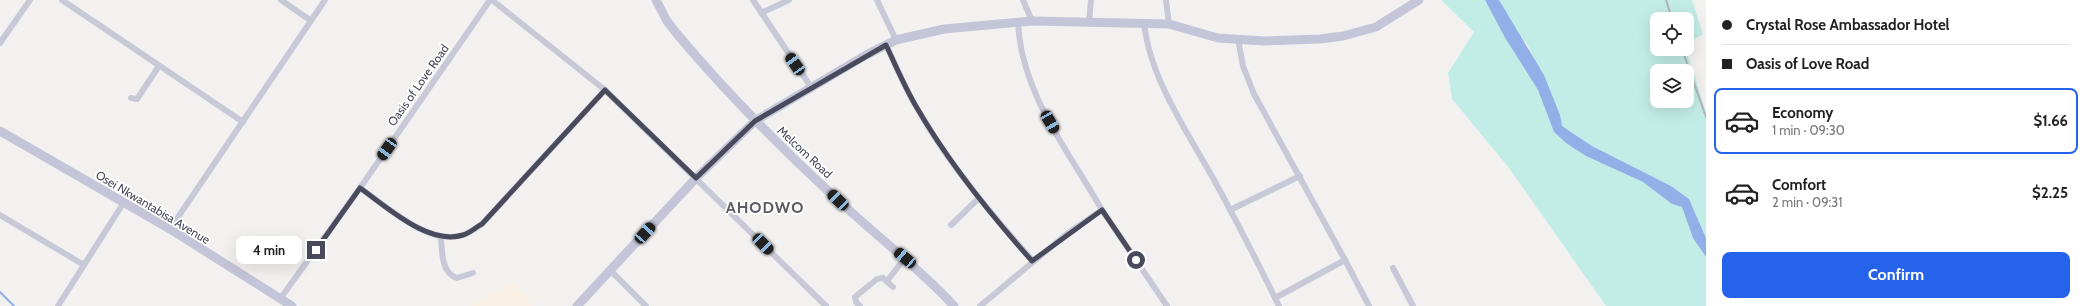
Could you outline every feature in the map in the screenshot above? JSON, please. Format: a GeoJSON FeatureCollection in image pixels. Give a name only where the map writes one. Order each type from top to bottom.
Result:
{"type":"FeatureCollection","features":[{"type":"Feature","properties":{"kind":"main road","name":"Melcom Road"},"geometry":{"type":"LineString","coordinates":[[656,0],[667,21],[677,34],[755,121],[849,210],[905,258],[953,306]]}},
{"type":"Feature","properties":{"kind":"main road"},"geometry":{"type":"LineString","coordinates":[[577,306],[696,178],[755,121],[811,87],[896,40],[944,29],[1032,21],[1169,24],[1218,38],[1264,41],[1320,39],[1343,36],[1376,27],[1419,0]]}},
{"type":"Feature","properties":{"kind":"main road","name":"Osei Nkwantabisa Avenue"},"geometry":{"type":"LineString","coordinates":[[0,132],[170,229],[292,306]]}},
{"type":"Feature","properties":{"kind":"street"},"geometry":{"type":"LineString","coordinates":[[0,43],[30,0]]}},
{"type":"Feature","properties":{"kind":"street"},"geometry":{"type":"LineString","coordinates":[[62,0],[243,122]]}},
{"type":"Feature","properties":{"kind":"street"},"geometry":{"type":"LineString","coordinates":[[280,0],[310,20]]}},
{"type":"Feature","properties":{"kind":"street"},"geometry":{"type":"LineString","coordinates":[[170,229],[310,20],[325,0]]}},
{"type":"Feature","properties":{"kind":"street"},"geometry":{"type":"LineString","coordinates":[[491,0],[605,90],[826,306]]}},
{"type":"Feature","properties":{"kind":"street","name":"Oasis of Love Road"},"geometry":{"type":"LineString","coordinates":[[280,299],[360,188],[491,0]]}},
{"type":"Feature","properties":{"kind":"street"},"geometry":{"type":"LineString","coordinates":[[753,0],[811,87]]}},
{"type":"Feature","properties":{"kind":"street"},"geometry":{"type":"LineString","coordinates":[[761,13],[789,0]]}},
{"type":"Feature","properties":{"kind":"street"},"geometry":{"type":"LineString","coordinates":[[877,0],[896,40]]}},
{"type":"Feature","properties":{"kind":"street"},"geometry":{"type":"LineString","coordinates":[[1023,0],[1032,21]]}},
{"type":"Feature","properties":{"kind":"street"},"geometry":{"type":"LineString","coordinates":[[1089,22],[1092,0]]}},
{"type":"Feature","properties":{"kind":"street"},"geometry":{"type":"LineString","coordinates":[[1166,0],[1169,24]]}},
{"type":"Feature","properties":{"kind":"street"},"geometry":{"type":"LineString","coordinates":[[1018,22],[1022,58],[1033,92],[1102,210],[1167,306]]}},
{"type":"Feature","properties":{"kind":"street"},"geometry":{"type":"LineString","coordinates":[[1144,23],[1145,38],[1160,80],[1230,210],[1278,306]]}},
{"type":"Feature","properties":{"kind":"street"},"geometry":{"type":"LineString","coordinates":[[1238,39],[1243,66],[1254,94],[1300,176],[1369,306]]}},
{"type":"Feature","properties":{"kind":"street"},"geometry":{"type":"LineString","coordinates":[[886,45],[916,108],[931,132],[979,198],[1032,261]]}},
{"type":"Feature","properties":{"kind":"street"},"geometry":{"type":"LineString","coordinates":[[131,98],[137,99],[159,66]]}},
{"type":"Feature","properties":{"kind":"street"},"geometry":{"type":"LineString","coordinates":[[360,188],[424,232],[441,237],[464,235],[482,224],[605,90]]}},
{"type":"Feature","properties":{"kind":"street"},"geometry":{"type":"LineString","coordinates":[[1230,210],[1300,176]]}},
{"type":"Feature","properties":{"kind":"street"},"geometry":{"type":"LineString","coordinates":[[951,225],[979,198]]}},
{"type":"Feature","properties":{"kind":"street"},"geometry":{"type":"LineString","coordinates":[[58,306],[124,202]]}},
{"type":"Feature","properties":{"kind":"street"},"geometry":{"type":"LineString","coordinates":[[980,306],[1032,261],[1102,210]]}},
{"type":"Feature","properties":{"kind":"street"},"geometry":{"type":"LineString","coordinates":[[0,215],[84,265]]}},
{"type":"Feature","properties":{"kind":"street"},"geometry":{"type":"LineString","coordinates":[[441,237],[443,261],[453,276],[457,278],[473,273]]}},
{"type":"Feature","properties":{"kind":"street"},"geometry":{"type":"LineString","coordinates":[[887,281],[905,258]]}},
{"type":"Feature","properties":{"kind":"street"},"geometry":{"type":"LineString","coordinates":[[1274,298],[1345,260]]}},
{"type":"Feature","properties":{"kind":"street"},"geometry":{"type":"LineString","coordinates":[[1393,268],[1413,306]]}},
{"type":"Feature","properties":{"kind":"street"},"geometry":{"type":"LineString","coordinates":[[610,271],[646,306]]}},
{"type":"Feature","properties":{"kind":"street"},"geometry":{"type":"LineString","coordinates":[[860,306],[856,302],[855,297],[877,279],[883,278],[893,288]]}},
{"type":"Feature","properties":{"kind":"shaded area"},"geometry":{"type":"Polygon","coordinates":[[[1441,0],[1485,0],[1504,36],[1538,90],[1554,132],[1566,143],[1586,156],[1643,182],[1672,204],[1683,207],[1693,238],[1706,257],[1706,306],[1606,306],[1509,168],[1452,99],[1448,73],[1474,32],[1441,0]]]}},
{"type":"Feature","properties":{"kind":"shaded area"},"geometry":{"type":"Polygon","coordinates":[[[1499,0],[1692,0],[1703,34],[1694,40],[1694,12],[1650,12],[1650,56],[1688,56],[1691,64],[1650,64],[1650,108],[1694,108],[1694,74],[1706,112],[1706,238],[1689,199],[1671,186],[1592,146],[1562,126],[1552,95],[1528,46],[1511,23],[1499,0]]]}},
{"type":"Feature","properties":{"kind":"shaded area"},"geometry":{"type":"Polygon","coordinates":[[[514,282],[533,306],[470,306],[514,282]]]}},
{"type":"Feature","properties":{"kind":"water"},"geometry":{"type":"Polygon","coordinates":[[[1485,0],[1499,0],[1544,75],[1560,115],[1562,126],[1592,146],[1671,186],[1689,199],[1706,238],[1706,257],[1693,238],[1682,207],[1672,204],[1643,182],[1586,156],[1566,143],[1554,132],[1538,90],[1504,36],[1485,0]]]}},
{"type":"Feature","properties":{"kind":"waterway"},"geometry":{"type":"LineString","coordinates":[[0,292],[14,306]]}},
{"type":"Feature","properties":{"kind":"railway"},"geometry":{"type":"LineString","coordinates":[[1666,0],[1670,12]]}},
{"type":"Feature","properties":{"kind":"railway"},"geometry":{"type":"LineString","coordinates":[[1684,56],[1706,117]]}},
{"type":"Feature","properties":{"kind":"district","name":"AHODWO"},"geometry":{"type":"Point","coordinates":[765,207]}},
{"type":"Feature","properties":{"kind":"route"},"geometry":{"type":"LineString","coordinates":[[316,250],[360,188],[424,232],[441,237],[464,235],[482,224],[605,90],[696,178],[755,121],[811,87],[886,45],[905,87],[931,132],[976,194],[1032,261],[1068,233],[1102,210],[1136,260]]}}]}
